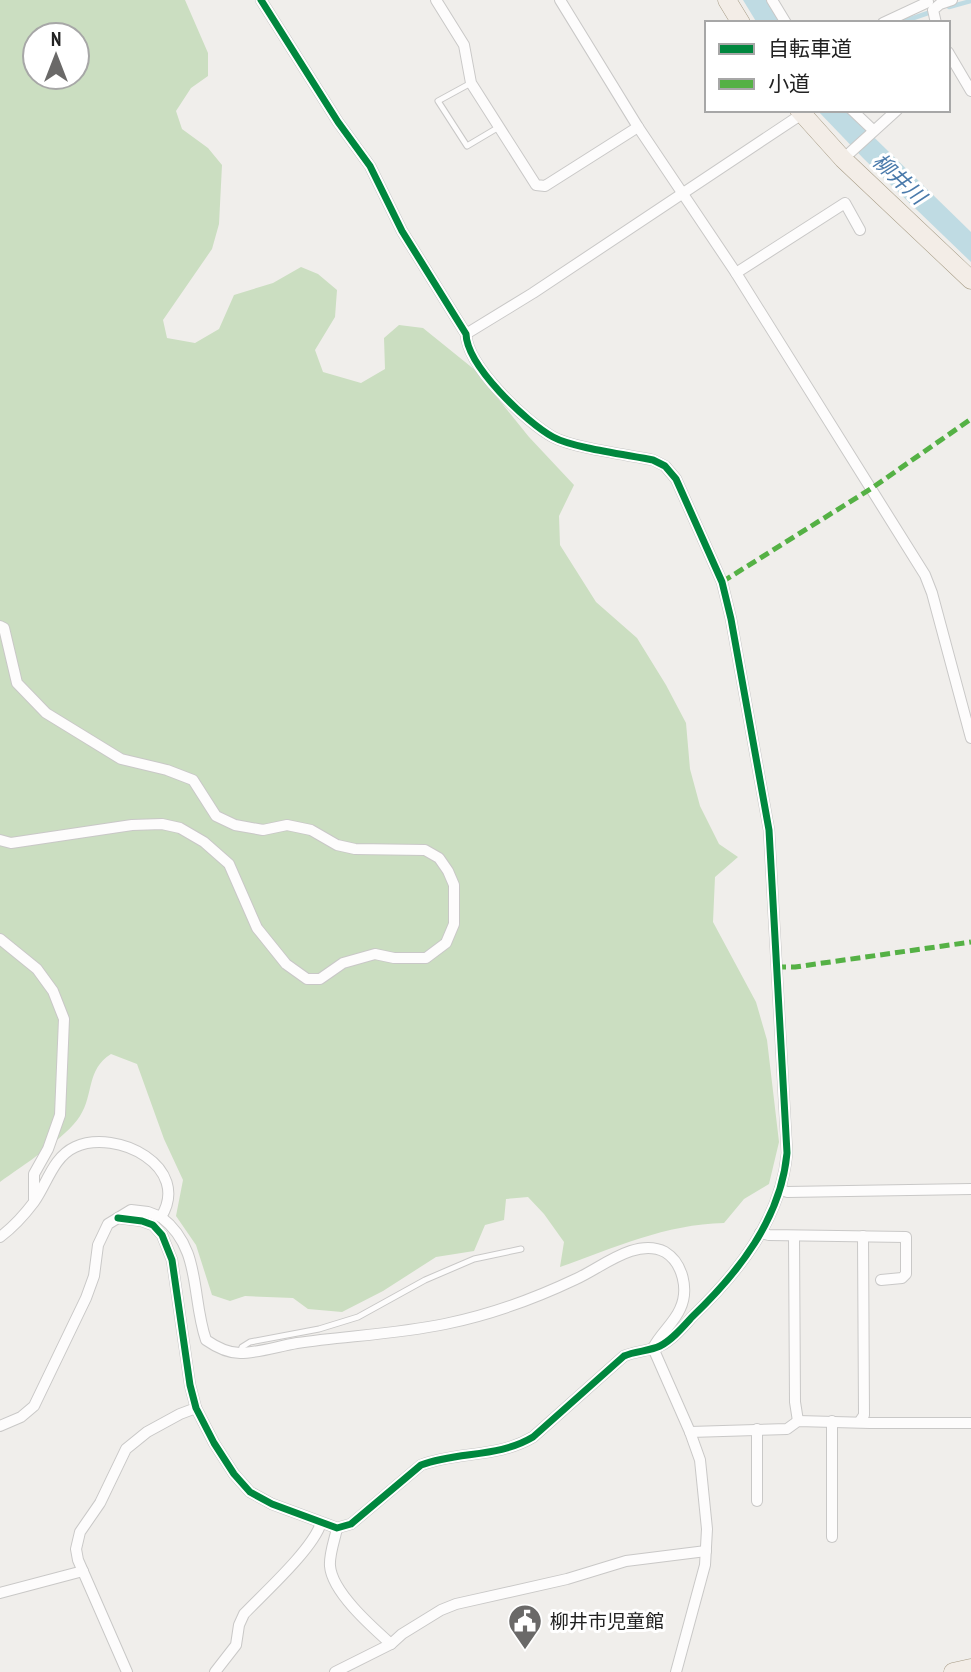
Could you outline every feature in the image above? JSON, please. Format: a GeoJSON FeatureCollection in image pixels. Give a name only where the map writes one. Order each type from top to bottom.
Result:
{"type":"FeatureCollection","features":[{"type":"Feature","properties":{"kind":"main road"},"geometry":{"type":"LineString","coordinates":[[727,0],[740,21]]}},
{"type":"Feature","properties":{"kind":"main road"},"geometry":{"type":"LineString","coordinates":[[800,112],[847,155],[971,280]]}},
{"type":"Feature","properties":{"kind":"main road"},"geometry":{"type":"LineString","coordinates":[[953,1672],[971,1668]]}},
{"type":"Feature","properties":{"kind":"street"},"geometry":{"type":"LineString","coordinates":[[118,1218],[153,1225],[162,1235],[172,1259],[190,1385],[196,1408],[234,1474],[250,1492],[272,1504],[337,1528],[351,1524],[421,1465],[434,1460],[502,1451],[518,1446],[533,1437],[624,1356],[641,1349],[653,1348],[671,1338],[723,1287],[741,1264],[761,1233],[786,1171],[769,830],[732,619],[722,582],[676,480],[665,466],[653,460],[554,438],[510,404],[481,370],[466,345],[466,334],[402,231],[370,166],[338,122],[261,0]]}},
{"type":"Feature","properties":{"kind":"street"},"geometry":{"type":"LineString","coordinates":[[436,0],[464,46],[471,83],[536,185],[545,186],[638,127]]}},
{"type":"Feature","properties":{"kind":"street"},"geometry":{"type":"LineString","coordinates":[[560,0],[638,127],[736,273],[925,575],[971,738]]}},
{"type":"Feature","properties":{"kind":"street"},"geometry":{"type":"LineString","coordinates":[[772,0],[785,21]]}},
{"type":"Feature","properties":{"kind":"street"},"geometry":{"type":"LineString","coordinates":[[888,21],[930,4],[940,5],[952,0]]}},
{"type":"Feature","properties":{"kind":"street"},"geometry":{"type":"LineString","coordinates":[[930,4],[935,21]]}},
{"type":"Feature","properties":{"kind":"street"},"geometry":{"type":"LineString","coordinates":[[950,58],[971,90]]}},
{"type":"Feature","properties":{"kind":"street"},"geometry":{"type":"LineString","coordinates":[[466,334],[533,293],[800,112]]}},
{"type":"Feature","properties":{"kind":"street"},"geometry":{"type":"LineString","coordinates":[[854,112],[872,131]]}},
{"type":"Feature","properties":{"kind":"street"},"geometry":{"type":"LineString","coordinates":[[847,155],[895,112]]}},
{"type":"Feature","properties":{"kind":"street"},"geometry":{"type":"LineString","coordinates":[[736,273],[845,203],[860,230]]}},
{"type":"Feature","properties":{"kind":"street"},"geometry":{"type":"LineString","coordinates":[[0,626],[4,628],[17,683],[46,713],[121,759],[167,770],[193,780],[216,816],[235,825],[263,830],[287,825],[311,830],[337,845],[355,849],[425,850],[439,858],[454,885],[454,924],[446,943],[426,958],[394,958],[375,954],[343,964],[320,979],[307,979],[286,964],[257,928],[229,864],[205,842],[180,828],[162,824],[132,825],[11,843],[0,840]]}},
{"type":"Feature","properties":{"kind":"street"},"geometry":{"type":"LineString","coordinates":[[0,939],[37,969],[53,991],[64,1020],[60,1115],[48,1149],[34,1174],[34,1201]]}},
{"type":"Feature","properties":{"kind":"street"},"geometry":{"type":"LineString","coordinates":[[0,1237],[34,1201],[62,1155],[76,1146],[110,1143],[128,1147],[151,1159],[167,1180],[170,1194],[161,1217]]}},
{"type":"Feature","properties":{"kind":"street"},"geometry":{"type":"LineString","coordinates":[[780,1189],[787,1192],[971,1189]]}},
{"type":"Feature","properties":{"kind":"street"},"geometry":{"type":"LineString","coordinates":[[0,1426],[21,1417],[34,1406],[86,1298],[94,1276],[102,1234],[108,1224],[131,1210],[161,1217],[176,1231],[189,1252],[197,1283],[201,1326],[206,1340],[216,1347],[240,1353],[447,1324],[534,1296],[577,1279],[634,1250],[647,1249],[664,1252],[675,1261],[681,1272],[685,1291],[680,1309],[653,1348]]}},
{"type":"Feature","properties":{"kind":"street"},"geometry":{"type":"LineString","coordinates":[[761,1233],[906,1237],[906,1274],[902,1278],[881,1280]]}},
{"type":"Feature","properties":{"kind":"street"},"geometry":{"type":"LineString","coordinates":[[794,1236],[795,1402],[798,1421]]}},
{"type":"Feature","properties":{"kind":"street"},"geometry":{"type":"LineString","coordinates":[[860,1421],[864,1415],[863,1236]]}},
{"type":"Feature","properties":{"kind":"street"},"geometry":{"type":"LineString","coordinates":[[653,1348],[690,1432],[703,1475],[705,1565],[676,1672]]}},
{"type":"Feature","properties":{"kind":"street"},"geometry":{"type":"LineString","coordinates":[[127,1672],[83,1571],[76,1549],[80,1532],[100,1503],[126,1449],[148,1432],[196,1408]]}},
{"type":"Feature","properties":{"kind":"street"},"geometry":{"type":"LineString","coordinates":[[690,1432],[787,1429],[798,1421],[971,1423]]}},
{"type":"Feature","properties":{"kind":"street"},"geometry":{"type":"LineString","coordinates":[[832,1421],[832,1537]]}},
{"type":"Feature","properties":{"kind":"street"},"geometry":{"type":"LineString","coordinates":[[757,1429],[757,1501]]}},
{"type":"Feature","properties":{"kind":"street"},"geometry":{"type":"LineString","coordinates":[[215,1672],[236,1645],[244,1614],[308,1545],[321,1523]]}},
{"type":"Feature","properties":{"kind":"street"},"geometry":{"type":"LineString","coordinates":[[337,1528],[330,1566],[335,1583],[346,1599],[391,1644]]}},
{"type":"Feature","properties":{"kind":"street"},"geometry":{"type":"LineString","coordinates":[[335,1672],[391,1644],[412,1628],[456,1604],[567,1579],[626,1561],[706,1551]]}},
{"type":"Feature","properties":{"kind":"street"},"geometry":{"type":"LineString","coordinates":[[0,1594],[83,1571]]}},
{"type":"Feature","properties":{"kind":"lane"},"geometry":{"type":"LineString","coordinates":[[471,83],[438,101],[467,146],[499,127]]}},
{"type":"Feature","properties":{"kind":"lane"},"geometry":{"type":"LineString","coordinates":[[240,1353],[242,1347],[250,1342],[319,1329],[358,1317],[425,1280],[474,1259],[521,1249]]}},
{"type":"Feature","properties":{"kind":"green space"},"geometry":{"type":"Polygon","coordinates":[[[0,0],[185,0],[208,53],[208,76],[191,88],[176,111],[182,129],[208,148],[222,165],[219,224],[212,249],[163,320],[167,338],[195,343],[219,329],[234,295],[273,283],[301,267],[318,274],[337,290],[335,317],[315,350],[323,372],[361,383],[385,369],[384,338],[399,325],[423,328],[475,370],[529,437],[574,485],[559,516],[560,545],[596,602],[637,638],[666,685],[686,723],[690,769],[700,806],[719,844],[738,857],[715,877],[713,922],[756,1002],[767,1040],[779,1142],[769,1184],[744,1199],[724,1223],[661,1232],[560,1267],[564,1242],[544,1214],[528,1197],[506,1199],[504,1220],[485,1225],[474,1251],[436,1257],[383,1291],[342,1312],[308,1309],[293,1298],[245,1296],[230,1301],[212,1295],[196,1245],[176,1216],[183,1180],[164,1139],[137,1064],[111,1054],[103,1060],[94,1075],[80,1116],[43,1151],[0,1182],[0,0]]]}},
{"type":"Feature","properties":{"kind":"water"},"geometry":{"type":"Polygon","coordinates":[[[743,0],[766,0],[780,21],[756,21],[743,0]]]}},
{"type":"Feature","properties":{"kind":"water","name":"柳井川"},"geometry":{"type":"Polygon","coordinates":[[[819,112],[848,112],[971,232],[971,262],[819,112]]]}},
{"type":"Feature","properties":{"kind":"waterway"},"geometry":{"type":"LineString","coordinates":[[949,7],[971,1]]}},
{"type":"Feature","properties":{"kind":"waterway"},"geometry":{"type":"LineString","coordinates":[[905,21],[928,13]]}},
{"type":"Feature","properties":{"kind":"marked path"},"geometry":{"type":"LineString","coordinates":[[722,582],[872,488],[971,419]]}},
{"type":"Feature","properties":{"kind":"marked path"},"geometry":{"type":"LineString","coordinates":[[776,967],[795,967],[971,942]]}},
{"type":"Feature","properties":{"kind":"cycle path"},"geometry":{"type":"LineString","coordinates":[[118,1218],[153,1225],[162,1235],[172,1260],[190,1385],[196,1408],[234,1474],[250,1492],[272,1504],[337,1528],[351,1524],[421,1465],[506,1448],[533,1437],[624,1356],[656,1348],[673,1337],[725,1282],[754,1243],[776,1200],[787,1153],[769,830],[722,582],[676,479],[665,466],[653,460],[587,448],[553,437],[528,419],[487,377],[469,347],[466,334],[402,231],[370,166],[338,122],[261,0]]}},
{"type":"Feature","properties":{"kind":"place","name":"柳井市児童館"},"geometry":{"type":"Point","coordinates":[525,1651]}}]}
